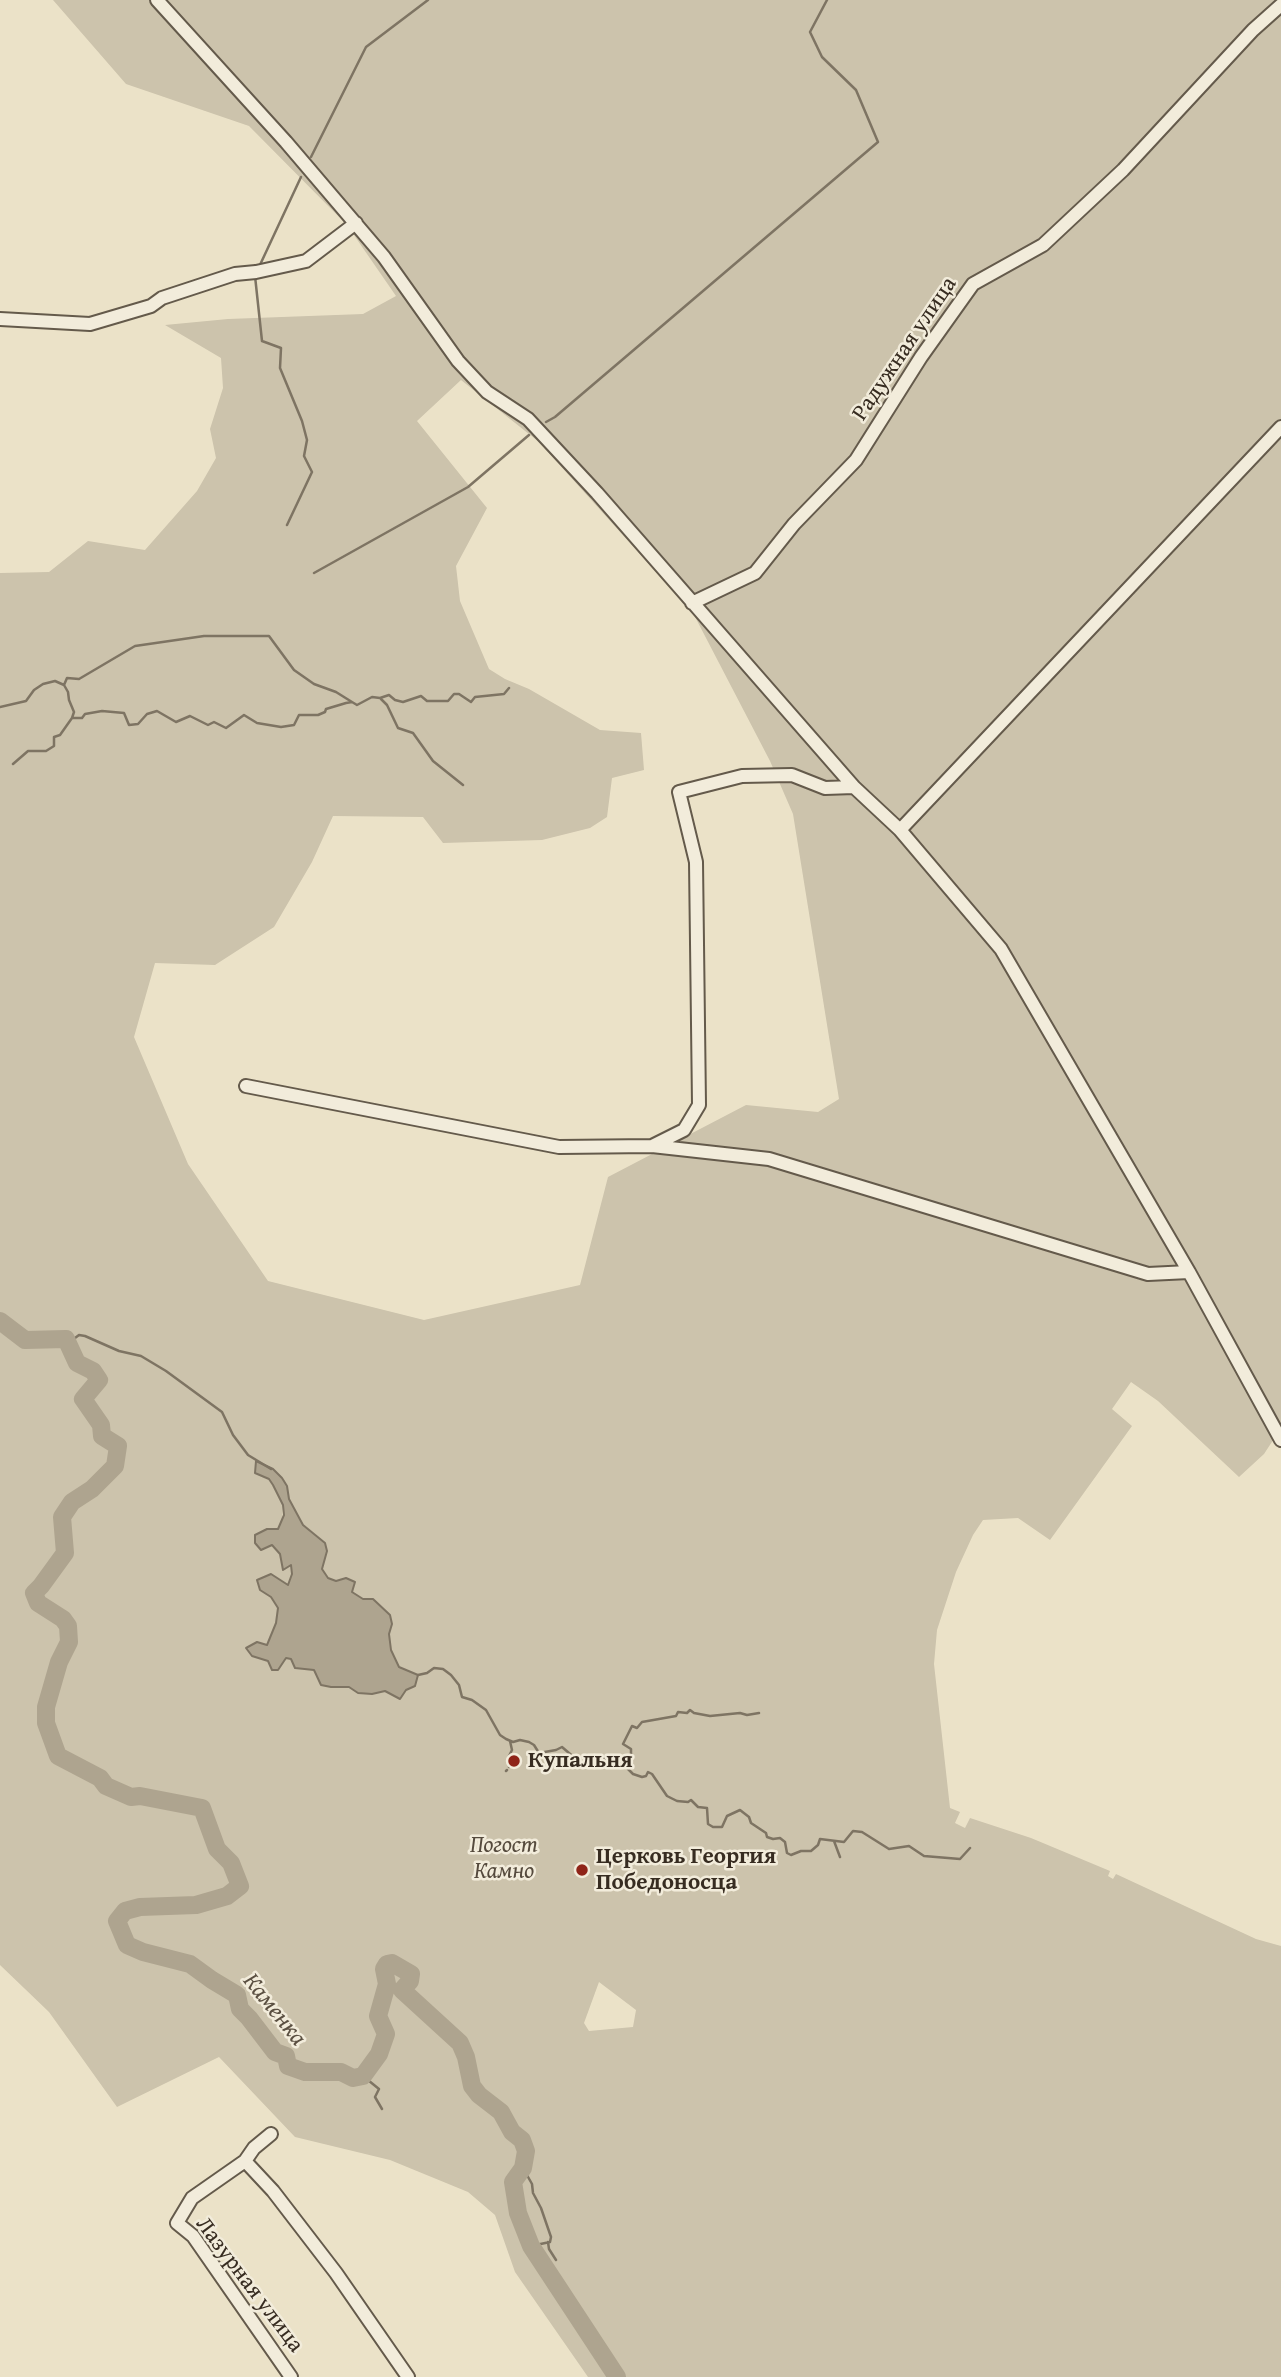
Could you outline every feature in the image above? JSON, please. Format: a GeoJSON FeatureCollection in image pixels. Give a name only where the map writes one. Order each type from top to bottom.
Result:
{"type":"FeatureCollection","features":[{"type":"Feature","properties":{"kind":"street"},"geometry":{"type":"LineString","coordinates":[[157,0],[356,223],[384,257],[458,361],[487,392],[528,419],[597,493],[854,787],[900,830],[1001,949],[1189,1272],[1281,1440]]}},
{"type":"Feature","properties":{"kind":"street","name":"Радужная улица"},"geometry":{"type":"LineString","coordinates":[[692,603],[755,573],[794,524],[856,460],[921,357],[973,284],[1043,245],[1123,170],[1253,30],[1281,5]]}},
{"type":"Feature","properties":{"kind":"street"},"geometry":{"type":"LineString","coordinates":[[0,318],[33,323],[90,324],[151,306],[162,298],[235,274],[306,261],[356,223]]}},
{"type":"Feature","properties":{"kind":"street"},"geometry":{"type":"LineString","coordinates":[[900,830],[1281,427]]}},
{"type":"Feature","properties":{"kind":"street"},"geometry":{"type":"LineString","coordinates":[[652,1146],[684,1130],[699,1105],[696,862],[680,792],[741,776],[792,775],[825,788],[854,787]]}},
{"type":"Feature","properties":{"kind":"street"},"geometry":{"type":"LineString","coordinates":[[246,1086],[559,1147],[652,1146],[769,1159],[1148,1274],[1189,1272]]}},
{"type":"Feature","properties":{"kind":"street","name":"Лазурная улица"},"geometry":{"type":"LineString","coordinates":[[271,2134],[254,2148],[245,2161],[192,2198],[177,2223],[193,2236],[290,2377]]}},
{"type":"Feature","properties":{"kind":"street"},"geometry":{"type":"LineString","coordinates":[[245,2161],[273,2192],[336,2273],[408,2377]]}},
{"type":"Feature","properties":{"kind":"green space","name":"Погост Камно"},"geometry":{"type":"Polygon","coordinates":[[[53,0],[1281,0],[1281,1428],[1264,1454],[1239,1477],[1158,1401],[1131,1382],[1112,1409],[1132,1426],[1050,1540],[1018,1518],[983,1520],[956,1572],[937,1630],[934,1664],[950,1808],[960,1812],[955,1823],[965,1828],[970,1818],[1031,1838],[1110,1871],[1108,1876],[1113,1879],[1116,1874],[1256,1939],[1281,1946],[1281,2377],[588,2377],[515,2272],[495,2215],[468,2192],[390,2160],[295,2137],[219,2057],[117,2107],[49,2012],[0,1965],[0,573],[49,572],[88,541],[145,550],[197,491],[216,458],[210,429],[223,388],[221,358],[165,325],[228,319],[363,314],[396,296],[347,225],[249,126],[126,84],[53,0]],[[461,380],[417,421],[487,508],[456,566],[460,601],[489,669],[600,730],[641,733],[644,770],[612,778],[607,817],[590,828],[542,840],[443,843],[423,817],[333,816],[312,862],[274,927],[215,965],[155,963],[134,1037],[188,1164],[268,1281],[424,1320],[580,1285],[608,1177],[746,1105],[818,1112],[839,1099],[793,814],[770,761],[693,613],[539,442],[461,380]],[[257,1461],[255,1473],[269,1479],[283,1505],[282,1521],[271,1545],[280,1554],[283,1569],[291,1565],[292,1574],[288,1585],[280,1581],[260,1590],[271,1597],[278,1608],[276,1623],[267,1645],[257,1642],[252,1656],[268,1661],[278,1670],[286,1658],[292,1659],[314,1670],[319,1678],[331,1687],[349,1687],[358,1693],[385,1691],[393,1694],[408,1670],[399,1667],[391,1651],[388,1633],[392,1624],[352,1592],[355,1583],[328,1578],[322,1569],[315,1534],[303,1525],[289,1499],[287,1486],[273,1469],[257,1461]],[[599,1982],[584,2023],[589,2031],[633,2027],[636,2010],[599,1982]]]}},
{"type":"Feature","properties":{"kind":"shaded area"},"geometry":{"type":"Polygon","coordinates":[[[256,1461],[273,1469],[282,1478],[287,1486],[289,1499],[303,1525],[325,1543],[327,1551],[322,1569],[328,1578],[336,1581],[346,1578],[355,1582],[352,1592],[363,1599],[373,1599],[390,1615],[391,1650],[399,1667],[418,1675],[415,1686],[406,1690],[400,1699],[385,1691],[358,1693],[349,1687],[321,1685],[314,1670],[295,1668],[291,1659],[286,1658],[278,1670],[272,1670],[268,1661],[252,1656],[246,1648],[257,1642],[267,1645],[276,1623],[278,1608],[271,1597],[260,1590],[257,1580],[271,1574],[288,1585],[292,1574],[291,1565],[283,1570],[280,1554],[272,1545],[261,1550],[255,1543],[255,1535],[267,1529],[278,1529],[284,1515],[283,1505],[269,1479],[255,1473],[256,1461]]]}},
{"type":"Feature","properties":{"kind":"waterway"},"geometry":{"type":"LineString","coordinates":[[311,157],[366,47],[428,0]]}},
{"type":"Feature","properties":{"kind":"waterway"},"geometry":{"type":"LineString","coordinates":[[546,422],[878,142],[856,90],[822,57],[810,32],[827,0]]}},
{"type":"Feature","properties":{"kind":"waterway"},"geometry":{"type":"LineString","coordinates":[[259,267],[301,177]]}},
{"type":"Feature","properties":{"kind":"waterway"},"geometry":{"type":"LineString","coordinates":[[255,276],[262,341],[281,348],[280,368],[302,421],[307,440],[304,456],[312,472],[287,525]]}},
{"type":"Feature","properties":{"kind":"waterway"},"geometry":{"type":"LineString","coordinates":[[314,573],[468,487],[529,435]]}},
{"type":"Feature","properties":{"kind":"waterway"},"geometry":{"type":"LineString","coordinates":[[64,685],[67,678],[79,679],[135,646],[204,636],[269,636],[294,670],[314,684],[336,692],[352,702]]}},
{"type":"Feature","properties":{"kind":"waterway"},"geometry":{"type":"LineString","coordinates":[[0,707],[26,701],[34,690],[55,681],[64,685],[68,692],[74,712],[72,718]]}},
{"type":"Feature","properties":{"kind":"waterway"},"geometry":{"type":"LineString","coordinates":[[13,764],[28,751],[46,751],[54,746],[54,737],[60,735],[72,718],[82,718],[85,714],[102,711],[124,713],[129,725],[138,724],[147,714],[157,711],[176,722],[190,716],[208,725],[214,722],[226,728],[244,715],[257,723],[281,727],[294,725],[299,715],[318,715],[326,709],[352,702],[357,705],[372,697],[389,695],[403,702],[421,696],[427,701],[448,701],[454,694],[459,694],[471,702],[475,697],[504,694],[509,688]]}},
{"type":"Feature","properties":{"kind":"waterway"},"geometry":{"type":"LineString","coordinates":[[381,699],[387,705],[398,728],[413,733],[433,761],[463,785]]}},
{"type":"Feature","properties":{"kind":"waterway","name":"Каменка"},"geometry":{"type":"LineString","coordinates":[[0,1321],[25,1340],[66,1339],[77,1363],[93,1371],[99,1380],[83,1399],[101,1425],[102,1436],[118,1446],[115,1466],[92,1489],[72,1502],[62,1517],[65,1553],[34,1593],[38,1603],[63,1619],[68,1626],[69,1642],[59,1662],[46,1707],[46,1723],[58,1756],[100,1778],[106,1786],[131,1797],[140,1796],[202,1808],[217,1849],[231,1863],[240,1886],[227,1896],[196,1905],[140,1907],[125,1911],[117,1921],[127,1945],[190,1964],[237,1995],[240,2009],[275,2052],[286,2056],[288,2066],[305,2072],[341,2072],[353,2078],[363,2076],[379,2054],[386,2034],[378,2016],[387,1984],[384,1969],[387,1964],[392,1963],[411,1974],[410,1981],[402,1990],[460,2043],[472,2086],[501,2112],[512,2132],[522,2140],[526,2151],[523,2168],[513,2182],[518,2213],[531,2246],[617,2377]]}},
{"type":"Feature","properties":{"kind":"waterway"},"geometry":{"type":"LineString","coordinates":[[66,1339],[85,1336],[119,1351],[141,1356],[166,1371],[222,1412],[233,1435],[248,1455],[271,1469]]}},
{"type":"Feature","properties":{"kind":"waterway"},"geometry":{"type":"LineString","coordinates":[[418,1675],[434,1668],[443,1669],[459,1685],[462,1697],[472,1700],[486,1710],[500,1735],[506,1739],[529,1742],[539,1753],[562,1747],[576,1759],[587,1755],[610,1760],[620,1767],[624,1765],[633,1774],[642,1777],[648,1772],[667,1796],[677,1801],[691,1800],[698,1807],[707,1808],[708,1824],[713,1827],[722,1827],[727,1816],[740,1810],[749,1817],[751,1823],[766,1833],[767,1837],[780,1838],[785,1842],[787,1853],[791,1855],[811,1851],[820,1839],[844,1842],[853,1831],[862,1832],[889,1849],[909,1846],[924,1856],[960,1859],[970,1848]]}},
{"type":"Feature","properties":{"kind":"waterway"},"geometry":{"type":"LineString","coordinates":[[618,1764],[631,1758],[631,1749],[623,1744],[632,1726],[637,1728],[642,1722],[676,1716],[678,1712],[687,1713],[690,1710],[710,1716],[759,1713]]}},
{"type":"Feature","properties":{"kind":"waterway"},"geometry":{"type":"LineString","coordinates":[[509,1767],[513,1761],[509,1756],[512,1750],[510,1741]]}},
{"type":"Feature","properties":{"kind":"waterway"},"geometry":{"type":"LineString","coordinates":[[834,1841],[840,1857]]}},
{"type":"Feature","properties":{"kind":"waterway"},"geometry":{"type":"LineString","coordinates":[[363,2076],[379,2089],[375,2097],[382,2109]]}},
{"type":"Feature","properties":{"kind":"waterway"},"geometry":{"type":"LineString","coordinates":[[523,2168],[532,2184],[551,2237],[550,2242],[531,2246]]}},
{"type":"Feature","properties":{"kind":"waterway"},"geometry":{"type":"LineString","coordinates":[[548,2242],[556,2260]]}},
{"type":"Feature","properties":{"kind":"place","name":"Купальня"},"geometry":{"type":"Point","coordinates":[514,1761]}},
{"type":"Feature","properties":{"kind":"place","name":"Церковь Георгия Победоносца"},"geometry":{"type":"Point","coordinates":[582,1870]}}]}
